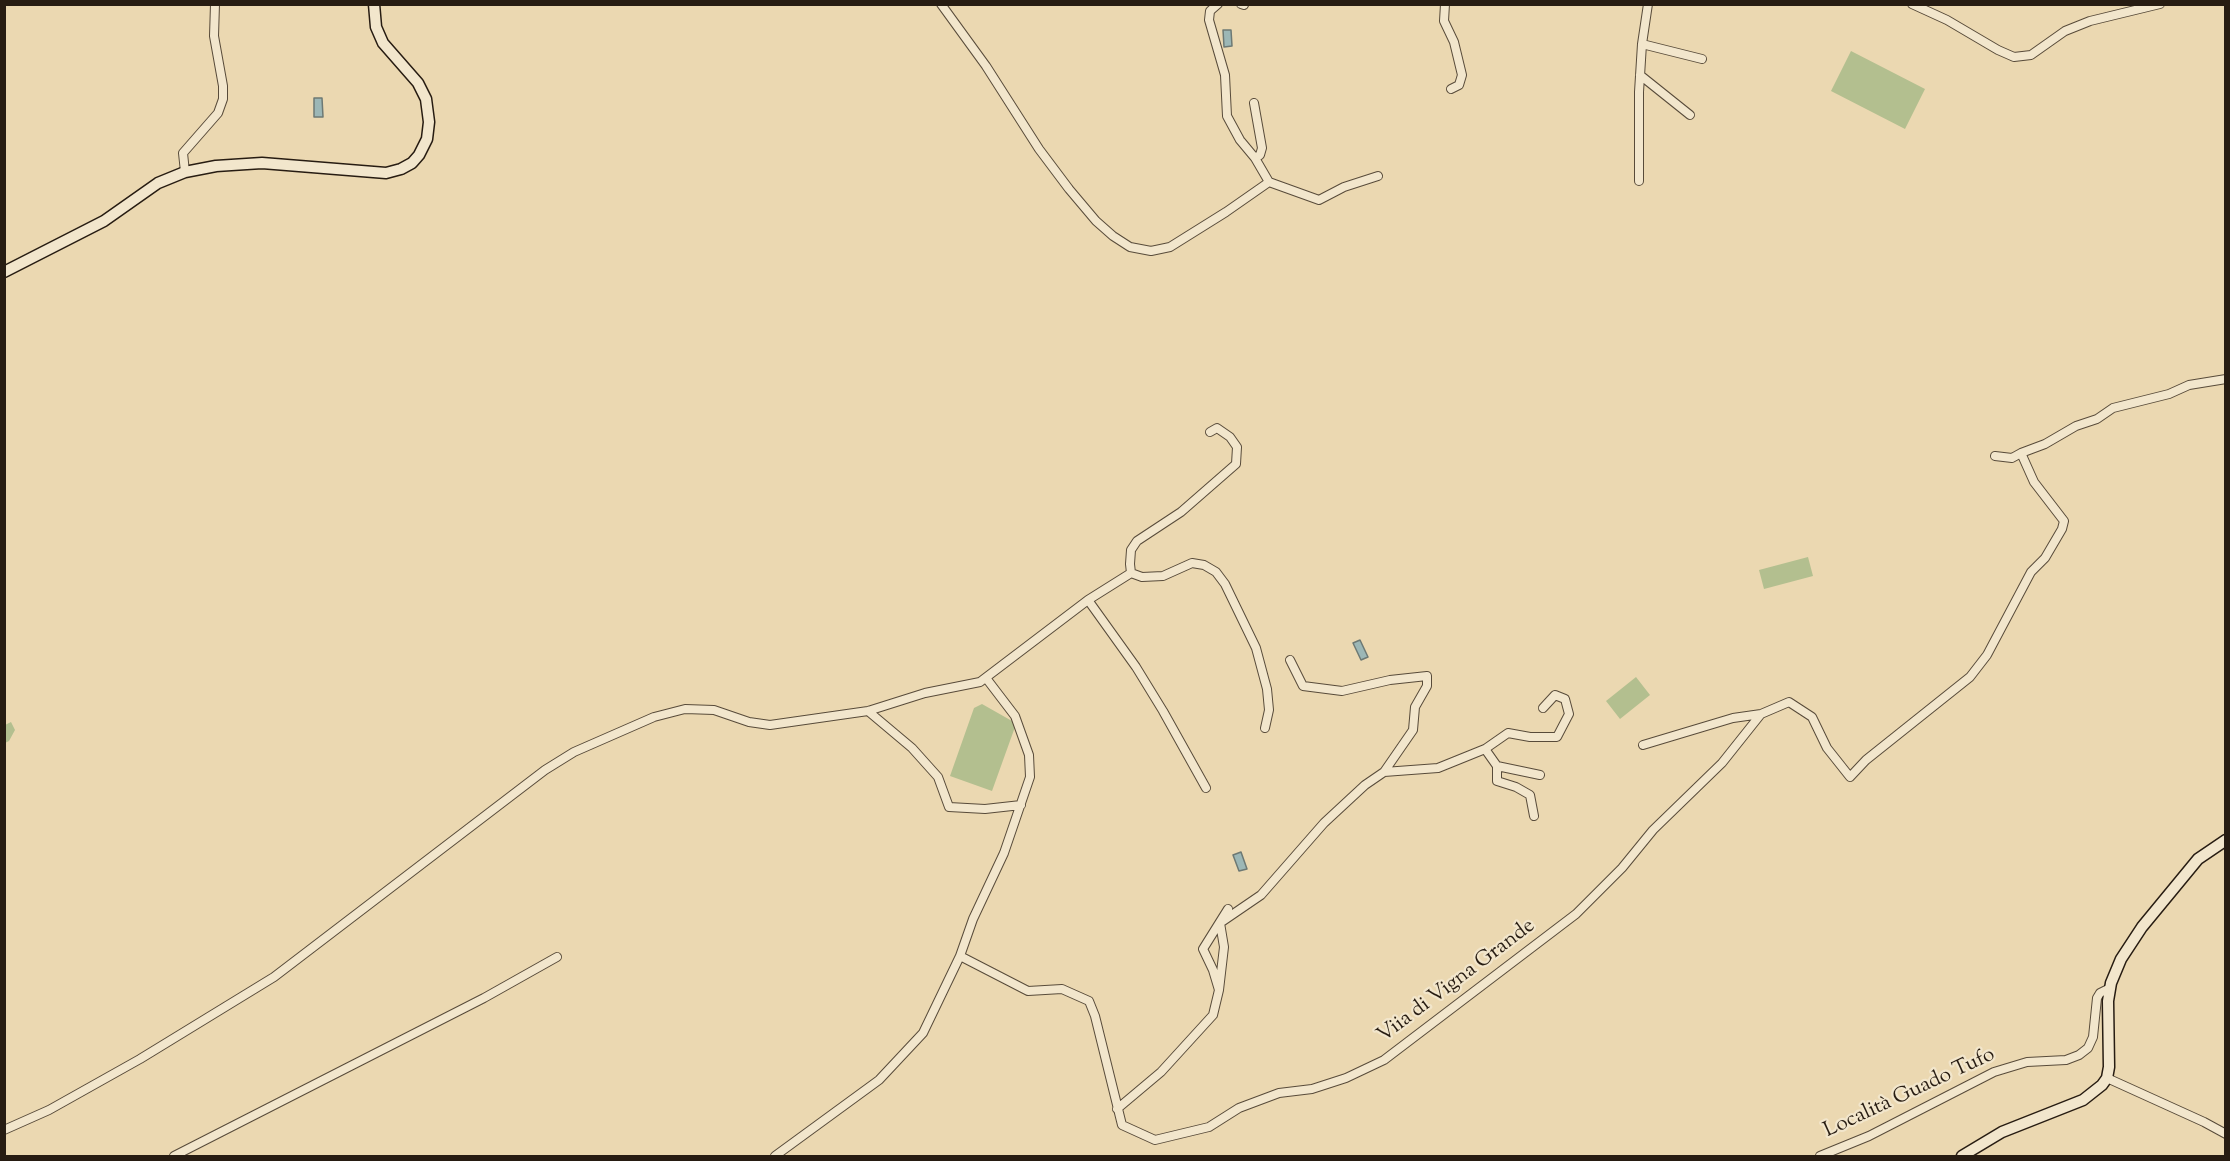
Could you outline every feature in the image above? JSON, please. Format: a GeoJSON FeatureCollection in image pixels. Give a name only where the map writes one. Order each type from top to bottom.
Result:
{"type":"FeatureCollection","features":[{"type":"Feature","properties":{"kind":"street"},"geometry":{"type":"LineString","coordinates":[[185,172],[183,153],[218,113],[223,99],[223,86],[214,36],[216,4]]}},
{"type":"Feature","properties":{"kind":"street"},"geometry":{"type":"LineString","coordinates":[[4,272],[104,221],[158,183],[185,172],[216,166],[262,163],[386,173],[412,163],[427,139],[429,122],[426,99],[418,83],[383,43],[376,27],[374,4]]}},
{"type":"Feature","properties":{"kind":"street"},"geometry":{"type":"LineString","coordinates":[[941,4],[986,66],[1059,176],[1096,221],[1125,243],[1147,250],[1166,248],[1226,212],[1269,182]]}},
{"type":"Feature","properties":{"kind":"street"},"geometry":{"type":"LineString","coordinates":[[1218,4],[1210,11],[1209,20],[1225,75],[1227,116],[1240,140],[1255,158],[1269,182],[1319,200],[1378,176]]}},
{"type":"Feature","properties":{"kind":"street"},"geometry":{"type":"LineString","coordinates":[[1445,4],[1444,21],[1454,42],[1462,75],[1459,85],[1451,89]]}},
{"type":"Feature","properties":{"kind":"street"},"geometry":{"type":"LineString","coordinates":[[1639,181],[1640,75],[1648,4]]}},
{"type":"Feature","properties":{"kind":"street"},"geometry":{"type":"LineString","coordinates":[[1912,4],[1947,20],[2014,57],[2031,55],[2065,31],[2090,21],[2160,4]]}},
{"type":"Feature","properties":{"kind":"street"},"geometry":{"type":"LineString","coordinates":[[1642,44],[1702,59]]}},
{"type":"Feature","properties":{"kind":"street"},"geometry":{"type":"LineString","coordinates":[[1640,75],[1690,115]]}},
{"type":"Feature","properties":{"kind":"street"},"geometry":{"type":"LineString","coordinates":[[1254,103],[1262,148],[1260,155],[1255,158]]}},
{"type":"Feature","properties":{"kind":"street"},"geometry":{"type":"LineString","coordinates":[[1995,456],[2012,458],[2045,444],[2076,426],[2097,419],[2113,408],[2169,394],[2189,385],[2226,379]]}},
{"type":"Feature","properties":{"kind":"street"},"geometry":{"type":"LineString","coordinates":[[1131,573],[1131,550],[1137,541],[1181,512],[1236,465],[1237,447],[1230,437],[1217,428],[1210,432]]}},
{"type":"Feature","properties":{"kind":"street","name":"Viia di Vigna Grande"},"geometry":{"type":"LineString","coordinates":[[960,956],[1028,991],[1062,989],[1089,1001],[1095,1016],[1122,1125],[1155,1140],[1209,1127],[1239,1108],[1279,1092],[1312,1089],[1346,1078],[1384,1060],[1576,914],[1622,868],[1653,830],[1722,763],[1761,714],[1789,702],[1812,717],[1827,748],[1850,777],[1866,760],[1970,677],[1987,655],[2031,572],[2045,558],[2062,529],[2064,521],[2034,482],[2020,453]]}},
{"type":"Feature","properties":{"kind":"street"},"geometry":{"type":"LineString","coordinates":[[1131,573],[1142,577],[1163,576],[1192,563],[1204,565],[1216,572],[1225,585],[1256,648],[1268,689],[1269,710],[1265,728]]}},
{"type":"Feature","properties":{"kind":"street"},"geometry":{"type":"LineString","coordinates":[[6,1129],[49,1110],[140,1059],[274,977],[545,770],[574,752],[654,717],[685,709],[714,710],[749,722],[770,725],[868,711],[894,702],[980,682],[1088,600],[1131,573]]}},
{"type":"Feature","properties":{"kind":"street"},"geometry":{"type":"LineString","coordinates":[[1088,600],[1163,711],[1206,788]]}},
{"type":"Feature","properties":{"kind":"street"},"geometry":{"type":"LineString","coordinates":[[1220,923],[1261,895],[1324,824],[1365,785],[1384,772],[1413,730],[1415,707],[1427,686],[1427,676],[1390,680],[1342,691],[1303,686],[1290,660]]}},
{"type":"Feature","properties":{"kind":"street"},"geometry":{"type":"LineString","coordinates":[[775,1156],[879,1080],[924,1033],[960,956],[973,919],[1004,853],[1030,777],[1029,754],[1015,716],[986,678]]}},
{"type":"Feature","properties":{"kind":"street"},"geometry":{"type":"LineString","coordinates":[[1384,772],[1438,768],[1485,749],[1508,733],[1530,737],[1557,737],[1569,714],[1565,699],[1555,695],[1543,708]]}},
{"type":"Feature","properties":{"kind":"street"},"geometry":{"type":"LineString","coordinates":[[868,711],[912,748],[938,777],[949,807],[985,809],[1021,805]]}},
{"type":"Feature","properties":{"kind":"street"},"geometry":{"type":"LineString","coordinates":[[1643,745],[1733,718],[1761,714]]}},
{"type":"Feature","properties":{"kind":"street"},"geometry":{"type":"LineString","coordinates":[[1485,749],[1497,766],[1497,782],[1516,787],[1530,795],[1534,816]]}},
{"type":"Feature","properties":{"kind":"street"},"geometry":{"type":"LineString","coordinates":[[1497,766],[1540,775]]}},
{"type":"Feature","properties":{"kind":"street"},"geometry":{"type":"LineString","coordinates":[[1962,1156],[2002,1132],[2083,1100],[2100,1088],[2107,1078],[2109,1063],[2107,1013],[2110,988],[2121,959],[2142,927],[2198,859],[2226,840]]}},
{"type":"Feature","properties":{"kind":"street"},"geometry":{"type":"LineString","coordinates":[[1219,990],[1203,949],[1228,909]]}},
{"type":"Feature","properties":{"kind":"street"},"geometry":{"type":"LineString","coordinates":[[1117,1109],[1161,1072],[1213,1015],[1219,990],[1224,947],[1220,923]]}},
{"type":"Feature","properties":{"kind":"street"},"geometry":{"type":"LineString","coordinates":[[174,1156],[484,998],[557,957]]}},
{"type":"Feature","properties":{"kind":"street","name":"Località Guado Tufo"},"geometry":{"type":"LineString","coordinates":[[1820,1156],[1861,1139],[2001,1070],[2027,1062],[2066,1060],[2079,1055],[2092,1041],[2097,998],[2100,993],[2110,988]]}},
{"type":"Feature","properties":{"kind":"street"},"geometry":{"type":"LineString","coordinates":[[2107,1078],[2226,1134]]}},
{"type":"Feature","properties":{"kind":"green space"},"geometry":{"type":"Polygon","coordinates":[[[1851,51],[1925,89],[1905,129],[1831,91],[1851,51]]]}},
{"type":"Feature","properties":{"kind":"green space"},"geometry":{"type":"Polygon","coordinates":[[[1808,557],[1813,576],[1764,589],[1759,570],[1808,557]]]}},
{"type":"Feature","properties":{"kind":"green space"},"geometry":{"type":"Polygon","coordinates":[[[1636,677],[1650,695],[1620,719],[1606,701],[1636,677]]]}},
{"type":"Feature","properties":{"kind":"green space"},"geometry":{"type":"Polygon","coordinates":[[[982,704],[1012,721],[1015,727],[992,791],[950,776],[974,708],[982,704]]]}},
{"type":"Feature","properties":{"kind":"green space"},"geometry":{"type":"Polygon","coordinates":[[[11,722],[15,730],[9,741],[5,743],[5,725],[11,722]]]}},
{"type":"Feature","properties":{"kind":"water"},"geometry":{"type":"Polygon","coordinates":[[[1223,30],[1231,30],[1232,46],[1224,47],[1223,30]]]}},
{"type":"Feature","properties":{"kind":"water"},"geometry":{"type":"Polygon","coordinates":[[[314,98],[322,98],[323,117],[314,117],[314,98]]]}},
{"type":"Feature","properties":{"kind":"water"},"geometry":{"type":"Polygon","coordinates":[[[1360,640],[1368,657],[1361,660],[1353,643],[1360,640]]]}},
{"type":"Feature","properties":{"kind":"water"},"geometry":{"type":"Polygon","coordinates":[[[1241,852],[1247,869],[1239,871],[1233,855],[1241,852]]]}}]}
